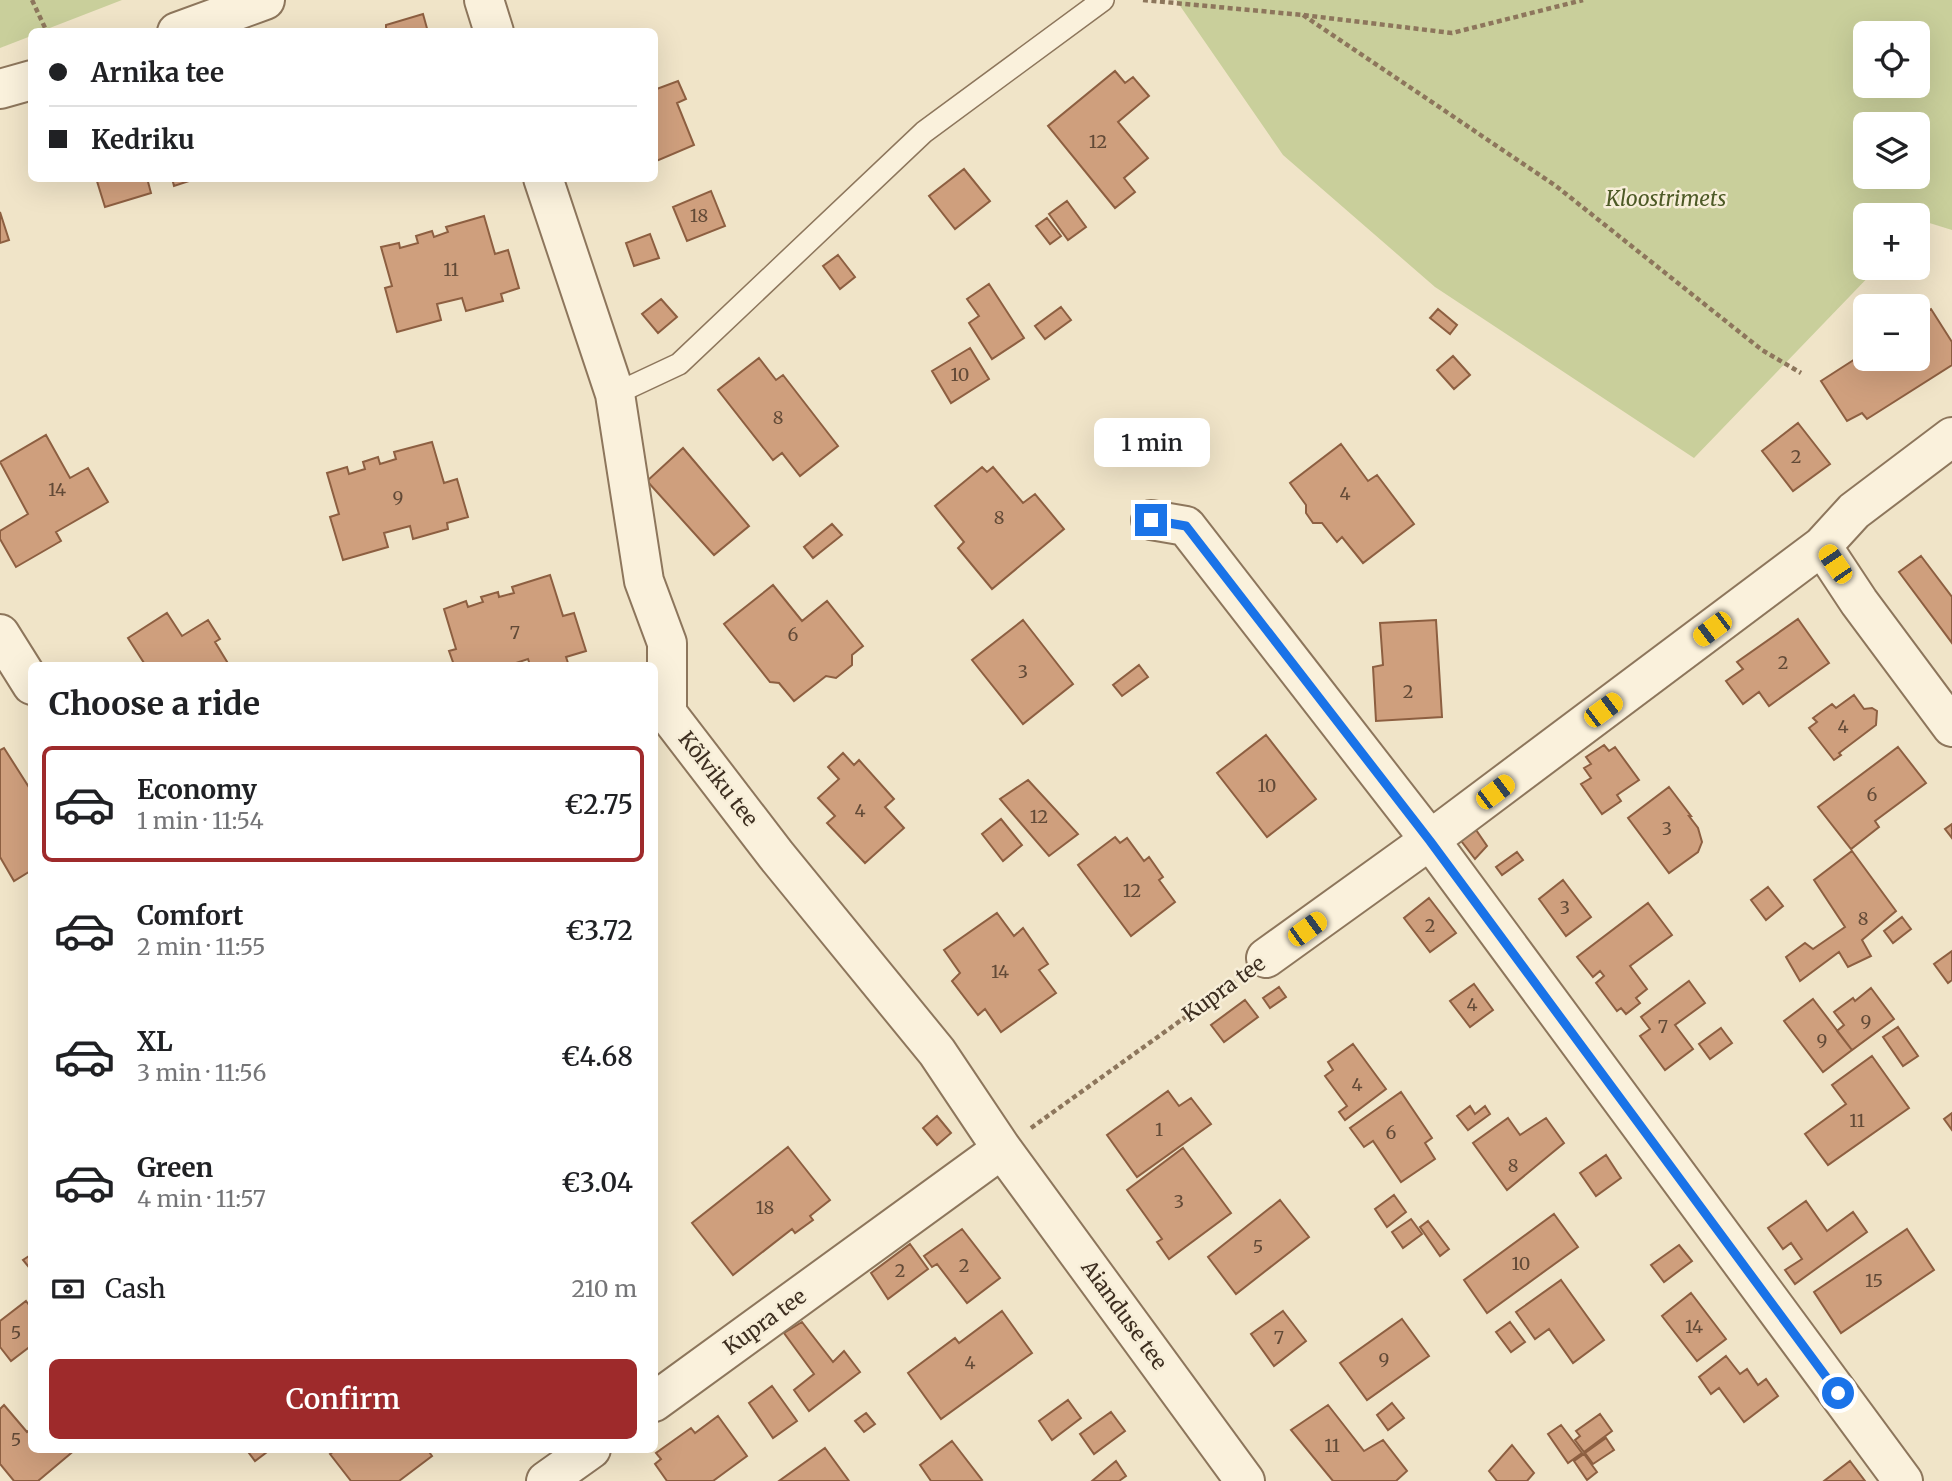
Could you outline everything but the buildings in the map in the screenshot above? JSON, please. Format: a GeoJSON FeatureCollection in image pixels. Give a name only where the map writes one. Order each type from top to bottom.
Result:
{"type":"FeatureCollection","features":[{"type":"Feature","properties":{"kind":"street"},"geometry":{"type":"LineString","coordinates":[[188,28],[264,0]]}},
{"type":"Feature","properties":{"kind":"street"},"geometry":{"type":"LineString","coordinates":[[484,0],[493,28]]}},
{"type":"Feature","properties":{"kind":"street"},"geometry":{"type":"LineString","coordinates":[[0,89],[28,81]]}},
{"type":"Feature","properties":{"kind":"street","name":"Kõlviku tee"},"geometry":{"type":"LineString","coordinates":[[544,182],[615,394],[644,581],[667,643],[667,713],[776,855],[937,1052],[1002,1149]]}},
{"type":"Feature","properties":{"kind":"street","name":"Kupra tee"},"geometry":{"type":"LineString","coordinates":[[1266,958],[1430,841],[1822,546],[1854,511],[1952,437]]}},
{"type":"Feature","properties":{"kind":"street"},"geometry":{"type":"LineString","coordinates":[[1151,520],[1186,526],[1430,841],[1903,1481]]}},
{"type":"Feature","properties":{"kind":"street"},"geometry":{"type":"LineString","coordinates":[[1822,546],[1859,602],[1952,727]]}},
{"type":"Feature","properties":{"kind":"street"},"geometry":{"type":"LineString","coordinates":[[0,634],[28,679]]}},
{"type":"Feature","properties":{"kind":"street","name":"Kupra tee"},"geometry":{"type":"LineString","coordinates":[[658,1399],[1002,1149]]}},
{"type":"Feature","properties":{"kind":"street","name":"Aianduse tee"},"geometry":{"type":"LineString","coordinates":[[1002,1149],[1245,1481]]}},
{"type":"Feature","properties":{"kind":"lane"},"geometry":{"type":"LineString","coordinates":[[615,394],[679,364],[925,132],[1103,0]]}},
{"type":"Feature","properties":{"kind":"path"},"geometry":{"type":"LineString","coordinates":[[32,0],[45,28]]}},
{"type":"Feature","properties":{"kind":"path"},"geometry":{"type":"LineString","coordinates":[[1143,0],[1452,33],[1583,0]]}},
{"type":"Feature","properties":{"kind":"path"},"geometry":{"type":"LineString","coordinates":[[1303,15],[1556,186],[1762,350],[1801,373]]}},
{"type":"Feature","properties":{"kind":"path","name":"Kupra tee"},"geometry":{"type":"LineString","coordinates":[[1002,1149],[1266,958]]}},
{"type":"Feature","properties":{"kind":"green space"},"geometry":{"type":"Polygon","coordinates":[[[0,0],[122,0],[50,28],[28,28],[28,37],[0,48],[0,0]]]}},
{"type":"Feature","properties":{"kind":"green space","name":"Kloostrimets"},"geometry":{"type":"Polygon","coordinates":[[[1176,0],[1952,0],[1952,230],[1930,223],[1930,203],[1853,203],[1853,280],[1865,280],[1694,458],[1435,287],[1283,155],[1176,0]]]}},
{"type":"Feature","properties":{"kind":"route"},"geometry":{"type":"LineString","coordinates":[[1151,520],[1186,526],[1430,841],[1838,1393]]}}]}
